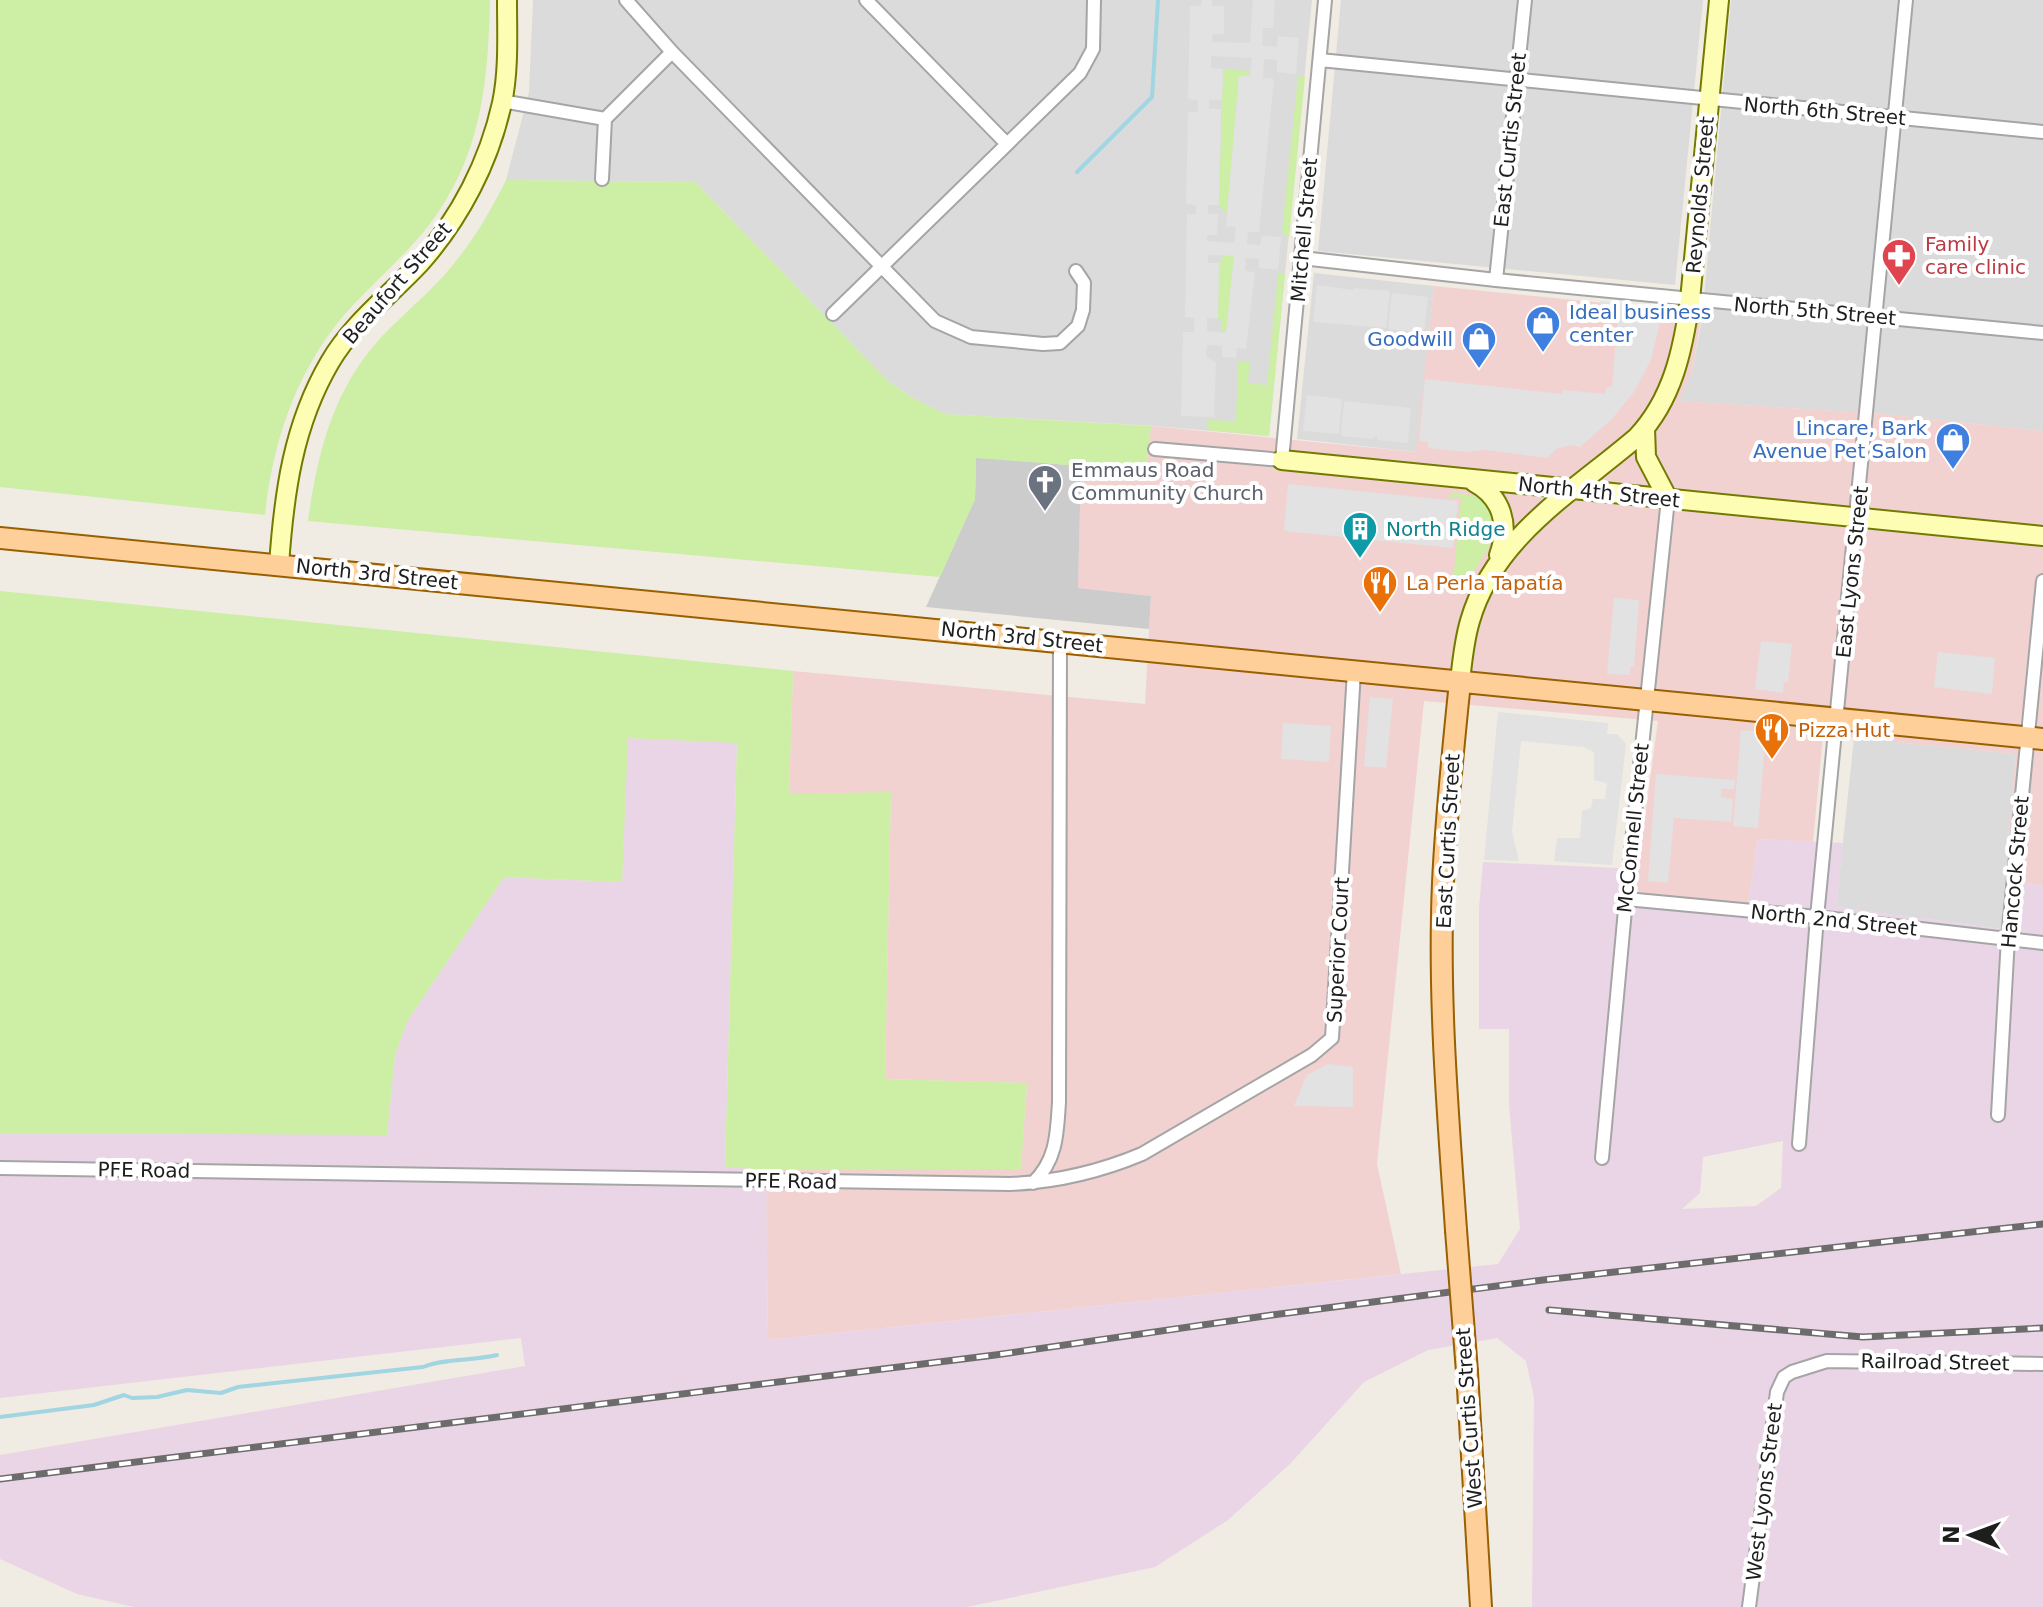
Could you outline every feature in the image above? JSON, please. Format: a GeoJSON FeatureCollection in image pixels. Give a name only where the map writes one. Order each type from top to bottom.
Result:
{"type":"FeatureCollection","features":[{"type":"Feature","properties":{"kind":"main road","name":"North 3rd Street"},"geometry":{"type":"LineString","coordinates":[[0,538],[2036,738]]}},
{"type":"Feature","properties":{"kind":"main road","name":"East Curtis Street"},"geometry":{"type":"LineString","coordinates":[[1456,1230],[1443,1044],[1442,952],[1446,831],[1460,682]]}},
{"type":"Feature","properties":{"kind":"main road","name":"West Curtis Street"},"geometry":{"type":"LineString","coordinates":[[1456,1230],[1481,1607]]}},
{"type":"Feature","properties":{"kind":"street","name":"Beaufort Street"},"geometry":{"type":"LineString","coordinates":[[279,565],[288,479],[297,435],[313,393],[332,358],[349,337],[442,238],[479,170],[502,101],[507,0]]}},
{"type":"Feature","properties":{"kind":"street"},"geometry":{"type":"LineString","coordinates":[[626,0],[672,52],[935,321],[971,337],[1060,343],[1078,326],[1085,298],[1084,283],[1076,271]]}},
{"type":"Feature","properties":{"kind":"street"},"geometry":{"type":"LineString","coordinates":[[866,0],[1006,143]]}},
{"type":"Feature","properties":{"kind":"street"},"geometry":{"type":"LineString","coordinates":[[833,314],[1080,73],[1093,49],[1094,0]]}},
{"type":"Feature","properties":{"kind":"street","name":"Mitchell Street"},"geometry":{"type":"LineString","coordinates":[[1282,460],[1325,0]]}},
{"type":"Feature","properties":{"kind":"street","name":"East Curtis Street"},"geometry":{"type":"LineString","coordinates":[[1496,280],[1525,0]]}},
{"type":"Feature","properties":{"kind":"street","name":"Reynolds Street"},"geometry":{"type":"LineString","coordinates":[[1570,490],[1615,456],[1645,428],[1669,388],[1683,349],[1719,0]]}},
{"type":"Feature","properties":{"kind":"street","name":"East Lyons Street"},"geometry":{"type":"LineString","coordinates":[[1799,1144],[1817,917],[1906,0]]}},
{"type":"Feature","properties":{"kind":"street"},"geometry":{"type":"LineString","coordinates":[[602,179],[605,119],[672,52]]}},
{"type":"Feature","properties":{"kind":"street","name":"North 6th Street"},"geometry":{"type":"LineString","coordinates":[[1320,60],[2043,132]]}},
{"type":"Feature","properties":{"kind":"street"},"geometry":{"type":"LineString","coordinates":[[502,101],[605,119]]}},
{"type":"Feature","properties":{"kind":"street","name":"North 5th Street"},"geometry":{"type":"LineString","coordinates":[[1302,258],[1690,300],[2043,333]]}},
{"type":"Feature","properties":{"kind":"street"},"geometry":{"type":"LineString","coordinates":[[1645,428],[1646,457],[1668,499]]}},
{"type":"Feature","properties":{"kind":"street","name":"North 4th Street"},"geometry":{"type":"LineString","coordinates":[[1155,449],[2043,536]]}},
{"type":"Feature","properties":{"kind":"street"},"geometry":{"type":"LineString","coordinates":[[1468,479],[1486,488],[1494,497],[1504,520],[1503,544],[1496,565]]}},
{"type":"Feature","properties":{"kind":"street","name":"East Curtis Street"},"geometry":{"type":"LineString","coordinates":[[1460,682],[1470,621],[1480,592],[1515,541],[1570,490]]}},
{"type":"Feature","properties":{"kind":"street","name":"McConnell Street"},"geometry":{"type":"LineString","coordinates":[[1602,1158],[1668,499]]}},
{"type":"Feature","properties":{"kind":"street","name":"Hancock Street"},"geometry":{"type":"LineString","coordinates":[[1998,1115],[2008,938],[2036,738],[2043,581]]}},
{"type":"Feature","properties":{"kind":"street"},"geometry":{"type":"LineString","coordinates":[[1033,1183],[1043,1174],[1056,1147],[1059,1102],[1060,641]]}},
{"type":"Feature","properties":{"kind":"street","name":"Superior Court"},"geometry":{"type":"LineString","coordinates":[[1033,1183],[1072,1177],[1130,1159],[1312,1055],[1332,1038],[1354,671]]}},
{"type":"Feature","properties":{"kind":"street","name":"North 2nd Street"},"geometry":{"type":"LineString","coordinates":[[1626,899],[2043,943]]}},
{"type":"Feature","properties":{"kind":"street","name":"PFE Road"},"geometry":{"type":"LineString","coordinates":[[0,1168],[1033,1183]]}},
{"type":"Feature","properties":{"kind":"street","name":"Railroad Street"},"geometry":{"type":"LineString","coordinates":[[1827,1361],[2043,1364]]}},
{"type":"Feature","properties":{"kind":"street","name":"West Lyons Street"},"geometry":{"type":"LineString","coordinates":[[1749,1607],[1777,1392],[1784,1377],[1792,1372],[1827,1361]]}},
{"type":"Feature","properties":{"kind":"shaded area"},"geometry":{"type":"Polygon","coordinates":[[[533,0],[1312,0],[1269,436],[945,414],[888,381],[695,182],[506,180],[529,92],[533,0]]]}},
{"type":"Feature","properties":{"kind":"shaded area"},"geometry":{"type":"Polygon","coordinates":[[[1202,0],[1212,0],[1212,6],[1224,6],[1224,34],[1213,34],[1212,42],[1250,43],[1253,0],[1275,0],[1273,28],[1263,28],[1262,46],[1277,47],[1278,36],[1299,38],[1296,74],[1277,72],[1277,60],[1264,59],[1263,78],[1274,79],[1259,232],[1248,232],[1247,244],[1260,245],[1262,236],[1281,237],[1278,270],[1259,268],[1259,259],[1246,258],[1245,271],[1255,272],[1246,349],[1237,348],[1236,358],[1222,357],[1222,346],[1207,345],[1206,356],[1216,362],[1214,417],[1181,416],[1183,332],[1194,332],[1194,318],[1185,317],[1187,214],[1196,214],[1196,205],[1186,204],[1188,112],[1198,112],[1198,100],[1188,99],[1190,6],[1201,6],[1202,0]],[[1211,56],[1211,68],[1223,69],[1222,100],[1209,100],[1209,109],[1221,109],[1219,205],[1208,205],[1208,214],[1218,214],[1217,235],[1207,235],[1207,241],[1234,243],[1236,227],[1226,226],[1239,76],[1250,76],[1252,58],[1211,56]],[[1208,255],[1208,263],[1219,263],[1218,319],[1207,318],[1207,331],[1226,333],[1234,256],[1208,255]]]}},
{"type":"Feature","properties":{"kind":"shaded area"},"geometry":{"type":"Polygon","coordinates":[[[1341,0],[1703,0],[1675,285],[1318,251],[1341,0]]]}},
{"type":"Feature","properties":{"kind":"shaded area"},"geometry":{"type":"Polygon","coordinates":[[[1731,0],[2043,0],[2043,431],[1882,414],[1678,401],[1692,371],[1702,319],[1731,0]]]}},
{"type":"Feature","properties":{"kind":"shaded area"},"geometry":{"type":"Polygon","coordinates":[[[1314,273],[1434,286],[1417,452],[1297,439],[1314,273]]]}},
{"type":"Feature","properties":{"kind":"shaded area"},"geometry":{"type":"Polygon","coordinates":[[[1317,285],[1390,291],[1386,328],[1313,322],[1317,285]]]}},
{"type":"Feature","properties":{"kind":"shaded area"},"geometry":{"type":"Polygon","coordinates":[[[1434,286],[1702,313],[1692,371],[1679,401],[1882,414],[2043,431],[2043,885],[2005,881],[2016,754],[1823,735],[1813,842],[1758,839],[1748,904],[1634,897],[1658,721],[1424,701],[1377,1164],[1401,1274],[768,1340],[766,1170],[1021,1168],[1027,1083],[885,1079],[891,793],[789,795],[793,671],[1145,704],[1151,596],[1078,588],[1081,466],[1146,471],[1151,426],[1416,452],[1434,286]]]}},
{"type":"Feature","properties":{"kind":"shaded area"},"geometry":{"type":"Polygon","coordinates":[[[1392,293],[1428,297],[1424,333],[1388,329],[1392,293]]]}},
{"type":"Feature","properties":{"kind":"shaded area"},"geometry":{"type":"Polygon","coordinates":[[[1600,301],[1662,308],[1651,360],[1634,392],[1611,420],[1580,447],[1570,445],[1556,449],[1547,458],[1485,450],[1466,452],[1428,448],[1428,442],[1419,441],[1425,379],[1562,394],[1563,390],[1605,394],[1606,387],[1612,387],[1618,315],[1599,313],[1600,301]]]}},
{"type":"Feature","properties":{"kind":"shaded area"},"geometry":{"type":"Polygon","coordinates":[[[1307,395],[1342,399],[1339,434],[1303,431],[1307,395]]]}},
{"type":"Feature","properties":{"kind":"shaded area"},"geometry":{"type":"Polygon","coordinates":[[[1344,401],[1411,408],[1408,443],[1377,440],[1377,435],[1372,439],[1341,436],[1344,401]]]}},
{"type":"Feature","properties":{"kind":"shaded area"},"geometry":{"type":"Polygon","coordinates":[[[976,457],[1081,466],[1078,588],[1151,596],[1149,629],[926,607],[975,499],[976,457]]]}},
{"type":"Feature","properties":{"kind":"shaded area"},"geometry":{"type":"Polygon","coordinates":[[[1288,484],[1458,501],[1453,548],[1284,531],[1288,484]]]}},
{"type":"Feature","properties":{"kind":"shaded area"},"geometry":{"type":"Polygon","coordinates":[[[1614,598],[1639,600],[1634,667],[1630,667],[1630,675],[1607,674],[1614,598]]]}},
{"type":"Feature","properties":{"kind":"shaded area"},"geometry":{"type":"Polygon","coordinates":[[[1761,641],[1792,644],[1788,683],[1784,682],[1783,693],[1755,689],[1761,641]]]}},
{"type":"Feature","properties":{"kind":"shaded area"},"geometry":{"type":"Polygon","coordinates":[[[1938,652],[1995,658],[1992,694],[1934,687],[1938,652]]]}},
{"type":"Feature","properties":{"kind":"shaded area"},"geometry":{"type":"Polygon","coordinates":[[[1370,697],[1393,699],[1386,768],[1364,766],[1370,697]]]}},
{"type":"Feature","properties":{"kind":"shaded area"},"geometry":{"type":"Polygon","coordinates":[[[1498,712],[1608,723],[1607,734],[1617,734],[1626,744],[1612,865],[1554,861],[1557,838],[1580,838],[1582,811],[1591,808],[1593,799],[1605,799],[1607,783],[1594,780],[1594,752],[1584,747],[1521,741],[1512,832],[1519,861],[1484,860],[1498,712]]]}},
{"type":"Feature","properties":{"kind":"shaded area"},"geometry":{"type":"Polygon","coordinates":[[[1283,723],[1331,726],[1329,762],[1281,759],[1283,723]]]}},
{"type":"Feature","properties":{"kind":"shaded area"},"geometry":{"type":"Polygon","coordinates":[[[1741,730],[1766,732],[1758,828],[1733,826],[1741,730]]]}},
{"type":"Feature","properties":{"kind":"shaded area"},"geometry":{"type":"Polygon","coordinates":[[[627,738],[737,742],[725,1166],[766,1170],[768,1340],[1498,1264],[1520,1229],[1509,1105],[1509,1029],[1479,1029],[1479,908],[1483,862],[1638,869],[1634,897],[1748,904],[1758,839],[1843,843],[1836,907],[2001,929],[2005,881],[2043,885],[2043,1607],[1532,1607],[1534,1397],[1526,1361],[1497,1338],[1428,1350],[1364,1382],[1290,1464],[1228,1520],[1155,1567],[967,1607],[134,1607],[77,1594],[0,1559],[0,1455],[525,1366],[521,1338],[0,1398],[0,1133],[387,1134],[395,1055],[408,1020],[504,877],[622,882],[627,738]],[[1783,1141],[1703,1157],[1700,1193],[1682,1209],[1756,1206],[1781,1188],[1783,1141]]]}},
{"type":"Feature","properties":{"kind":"shaded area"},"geometry":{"type":"Polygon","coordinates":[[[1854,738],[2016,754],[2001,929],[1836,907],[1854,738]]]}},
{"type":"Feature","properties":{"kind":"shaded area"},"geometry":{"type":"Polygon","coordinates":[[[1656,774],[1735,780],[1734,789],[1721,789],[1721,797],[1733,799],[1731,822],[1674,818],[1668,883],[1648,881],[1656,774]]]}},
{"type":"Feature","properties":{"kind":"shaded area"},"geometry":{"type":"Polygon","coordinates":[[[1328,1064],[1353,1067],[1353,1107],[1294,1106],[1307,1075],[1328,1064]]]}},
{"type":"Feature","properties":{"kind":"green space"},"geometry":{"type":"Polygon","coordinates":[[[0,0],[490,0],[485,83],[465,161],[454,186],[430,224],[353,305],[318,351],[282,430],[265,515],[0,487],[0,0]]]}},
{"type":"Feature","properties":{"kind":"green space"},"geometry":{"type":"Polygon","coordinates":[[[1223,69],[1250,71],[1250,77],[1239,76],[1227,214],[1219,205],[1223,69]]]}},
{"type":"Feature","properties":{"kind":"green space"},"geometry":{"type":"Polygon","coordinates":[[[1298,76],[1305,77],[1289,238],[1282,231],[1298,76]]]}},
{"type":"Feature","properties":{"kind":"green space"},"geometry":{"type":"Polygon","coordinates":[[[506,180],[695,182],[888,381],[911,397],[945,414],[1151,426],[1146,471],[976,458],[975,499],[940,577],[308,521],[325,438],[350,379],[382,337],[456,261],[480,228],[506,180]]]}},
{"type":"Feature","properties":{"kind":"green space"},"geometry":{"type":"Polygon","coordinates":[[[1224,256],[1234,256],[1226,333],[1221,330],[1221,319],[1218,319],[1219,263],[1224,256]]]}},
{"type":"Feature","properties":{"kind":"green space"},"geometry":{"type":"Polygon","coordinates":[[[1278,274],[1285,274],[1269,436],[1207,430],[1207,420],[1236,421],[1238,362],[1250,362],[1248,383],[1267,385],[1278,274]]]}},
{"type":"Feature","properties":{"kind":"green space"},"geometry":{"type":"Polygon","coordinates":[[[1453,492],[1482,498],[1490,506],[1495,523],[1494,538],[1464,588],[1452,591],[1461,498],[1448,497],[1453,492]]]}},
{"type":"Feature","properties":{"kind":"green space"},"geometry":{"type":"Polygon","coordinates":[[[0,591],[793,671],[789,794],[891,792],[885,1079],[1027,1083],[1021,1169],[766,1170],[725,1167],[737,743],[628,738],[622,882],[504,877],[408,1020],[395,1055],[387,1135],[0,1133],[0,591]]]}},
{"type":"Feature","properties":{"kind":"waterway"},"geometry":{"type":"LineString","coordinates":[[1077,172],[1152,97],[1158,0]]}},
{"type":"Feature","properties":{"kind":"waterway"},"geometry":{"type":"LineString","coordinates":[[0,1417],[94,1405],[124,1395],[132,1398],[157,1397],[187,1390],[221,1393],[238,1387],[423,1367],[497,1355]]}},
{"type":"Feature","properties":{"kind":"railway"},"geometry":{"type":"LineString","coordinates":[[0,1479],[995,1355],[1543,1280],[2043,1224]]}},
{"type":"Feature","properties":{"kind":"railway"},"geometry":{"type":"LineString","coordinates":[[1549,1310],[1863,1337],[2043,1328]]}},
{"type":"Feature","properties":{"kind":"place","name":"Family care clinic"},"geometry":{"type":"Point","coordinates":[1899,287]}},
{"type":"Feature","properties":{"kind":"place","name":"Ideal business center"},"geometry":{"type":"Point","coordinates":[1543,354]}},
{"type":"Feature","properties":{"kind":"place","name":"Goodwill"},"geometry":{"type":"Point","coordinates":[1479,370]}},
{"type":"Feature","properties":{"kind":"place","name":"Lincare, Bark Avenue Pet Salon"},"geometry":{"type":"Point","coordinates":[1953,471]}},
{"type":"Feature","properties":{"kind":"place","name":"Emmaus Road Community Church"},"geometry":{"type":"Point","coordinates":[1045,513]}},
{"type":"Feature","properties":{"kind":"place","name":"North Ridge"},"geometry":{"type":"Point","coordinates":[1360,560]}},
{"type":"Feature","properties":{"kind":"place","name":"La Perla Tapatía"},"geometry":{"type":"Point","coordinates":[1380,614]}},
{"type":"Feature","properties":{"kind":"place","name":"Pizza Hut"},"geometry":{"type":"Point","coordinates":[1772,761]}}]}
